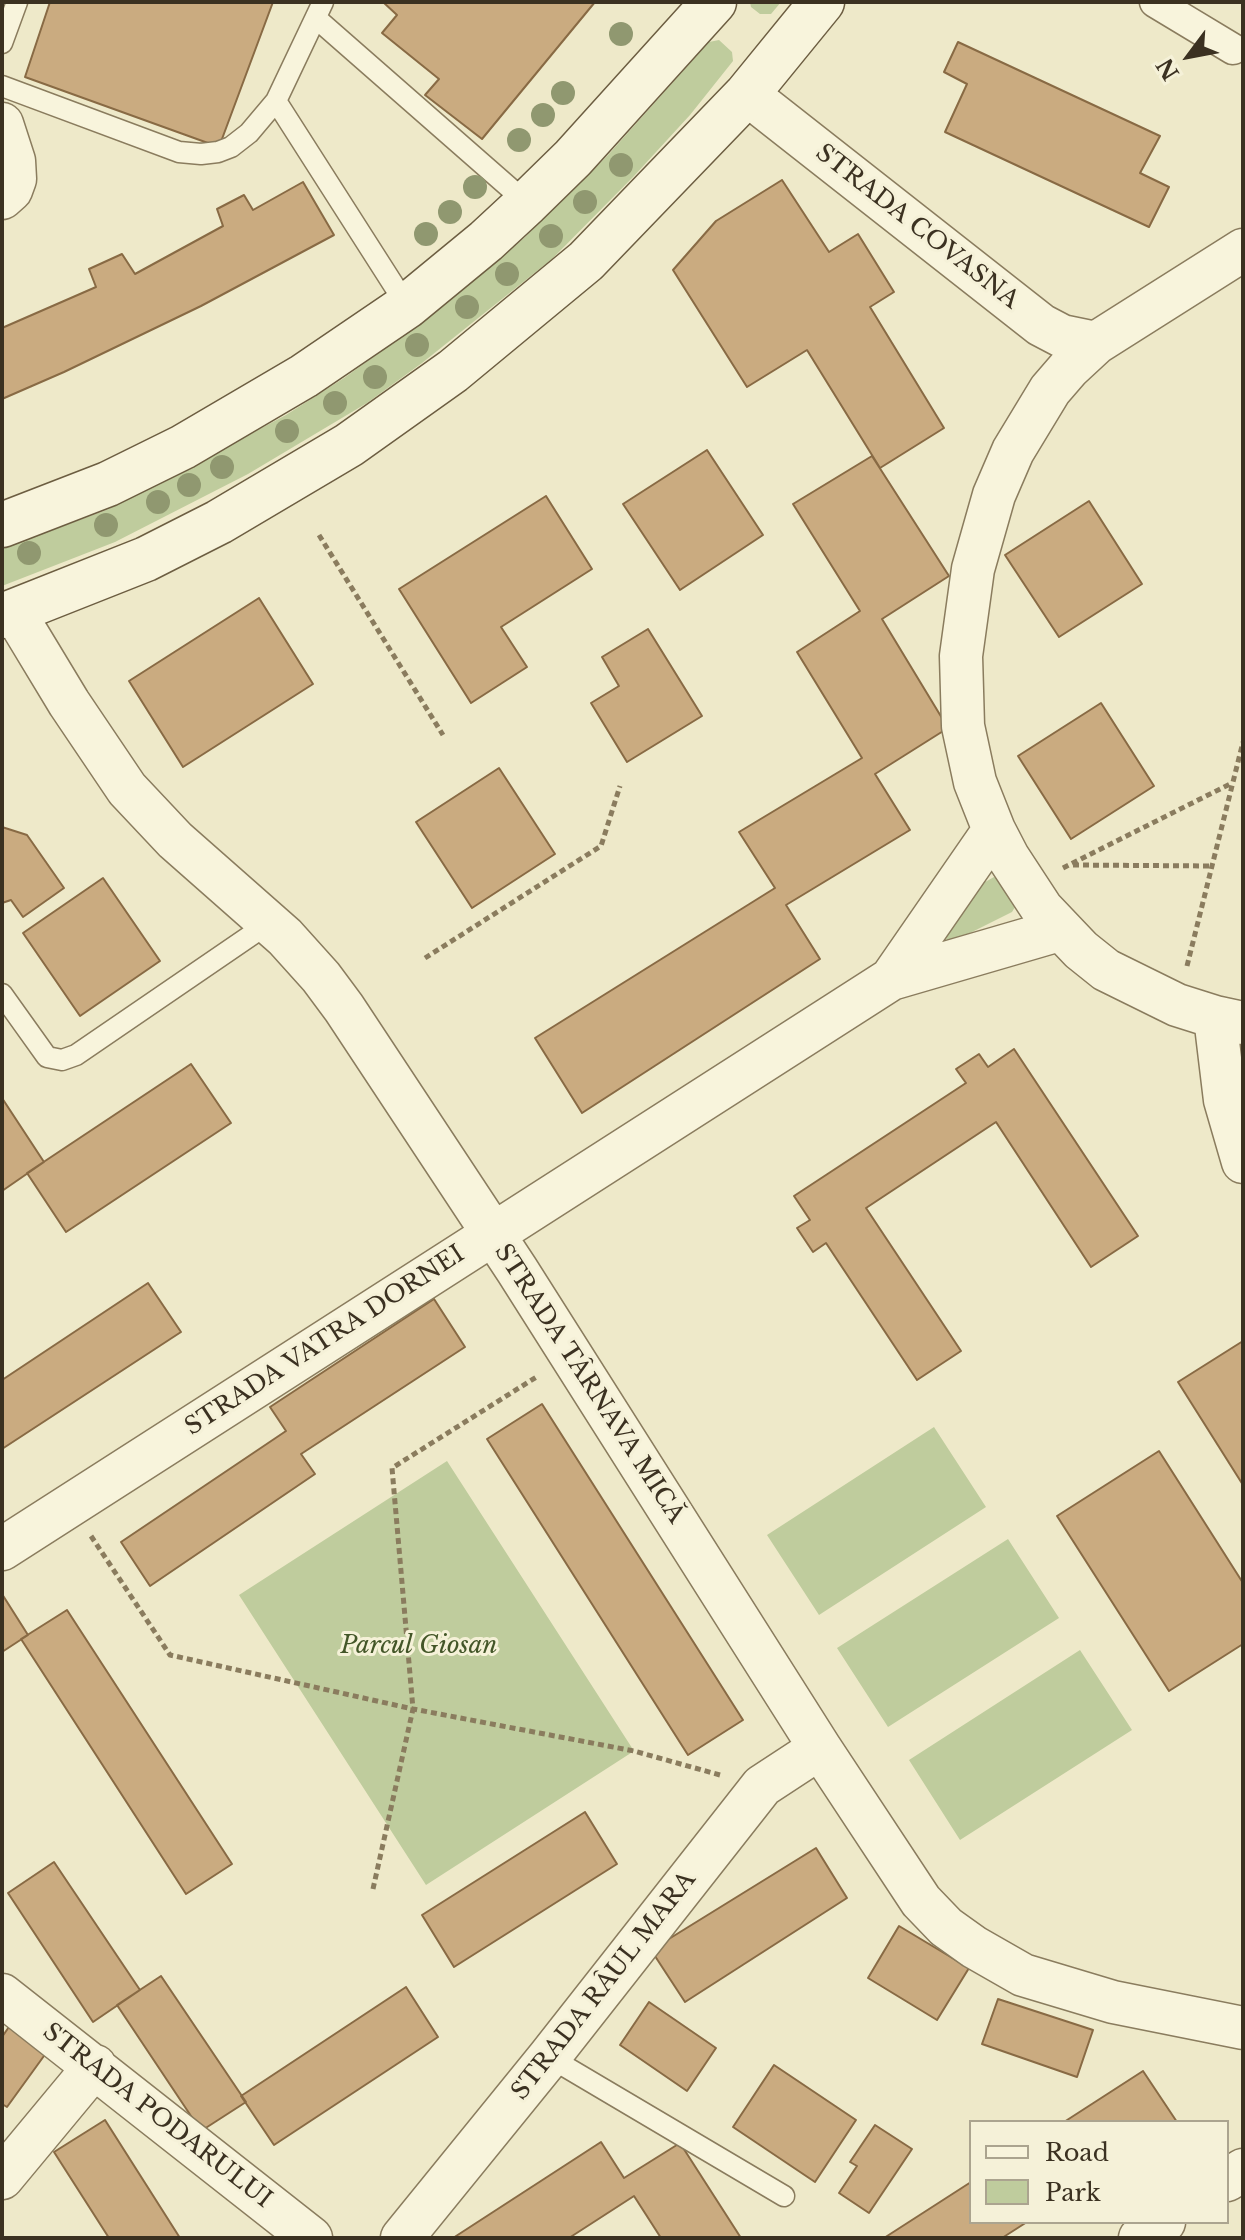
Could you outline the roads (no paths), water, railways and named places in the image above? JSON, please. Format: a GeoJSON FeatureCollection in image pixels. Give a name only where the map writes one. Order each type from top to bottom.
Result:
{"type":"FeatureCollection","features":[{"type":"Feature","properties":{"kind":"main road"},"geometry":{"type":"LineString","coordinates":[[2,525],[108,484],[183,447],[304,376],[407,306],[486,241],[573,158],[714,2]]}},
{"type":"Feature","properties":{"kind":"main road"},"geometry":{"type":"LineString","coordinates":[[8,614],[146,559],[290,482],[405,406],[495,339],[586,261],[747,94],[822,2]]}},
{"type":"Feature","properties":{"kind":"street"},"geometry":{"type":"LineString","coordinates":[[1155,2],[1233,49]]}},
{"type":"Feature","properties":{"kind":"street","name":"STRADA COVASNA"},"geometry":{"type":"LineString","coordinates":[[747,94],[1041,325],[1062,336],[1096,343]]}},
{"type":"Feature","properties":{"kind":"street"},"geometry":{"type":"LineString","coordinates":[[2,124],[14,161],[15,179],[11,190],[2,198]]}},
{"type":"Feature","properties":{"kind":"street"},"geometry":{"type":"LineString","coordinates":[[1243,250],[1096,343],[1050,390],[1013,451],[994,495],[973,569],[961,656],[963,726],[975,782],[994,830],[1026,887],[1059,930],[1106,970],[1212,1015],[1225,1100],[1243,1162]]}},
{"type":"Feature","properties":{"kind":"street","name":"STRADA TÂRNAVA MICĂ"},"geometry":{"type":"LineString","coordinates":[[8,614],[127,789],[175,840],[269,923],[311,966],[344,1008],[572,1355],[820,1748],[921,1901],[946,1927],[1023,1975],[1113,2002],[1243,2028]]}},
{"type":"Feature","properties":{"kind":"street","name":"STRADA VATRA DORNEI"},"geometry":{"type":"LineString","coordinates":[[891,979],[994,830]]}},
{"type":"Feature","properties":{"kind":"street","name":"STRADA VATRA DORNEI"},"geometry":{"type":"LineString","coordinates":[[2,1549],[891,979],[1059,930]]}},
{"type":"Feature","properties":{"kind":"street","name":"STRADA RÂUL MARA"},"geometry":{"type":"LineString","coordinates":[[402,2238],[762,1786],[820,1748]]}},
{"type":"Feature","properties":{"kind":"street","name":"STRADA PODARULUI"},"geometry":{"type":"LineString","coordinates":[[2,1995],[311,2238]]}},
{"type":"Feature","properties":{"kind":"street"},"geometry":{"type":"LineString","coordinates":[[2,2178],[95,2066]]}},
{"type":"Feature","properties":{"kind":"street"},"geometry":{"type":"LineString","coordinates":[[1140,2238],[1161,2224]]}},
{"type":"Feature","properties":{"kind":"lane"},"geometry":{"type":"LineString","coordinates":[[2,43],[17,2]]}},
{"type":"Feature","properties":{"kind":"lane"},"geometry":{"type":"LineString","coordinates":[[2,86],[179,152],[218,152],[231,147],[263,119],[276,101],[320,10],[527,203]]}},
{"type":"Feature","properties":{"kind":"lane"},"geometry":{"type":"LineString","coordinates":[[276,101],[407,306]]}},
{"type":"Feature","properties":{"kind":"lane"},"geometry":{"type":"LineString","coordinates":[[2,994],[47,1057],[62,1060],[76,1055],[269,923]]}},
{"type":"Feature","properties":{"kind":"lane"},"geometry":{"type":"LineString","coordinates":[[549,2057],[784,2196]]}},
{"type":"Feature","properties":{"kind":"park label","name":"Parcul Giosan"},"geometry":{"type":"Point","coordinates":[419,1646]}}]}
